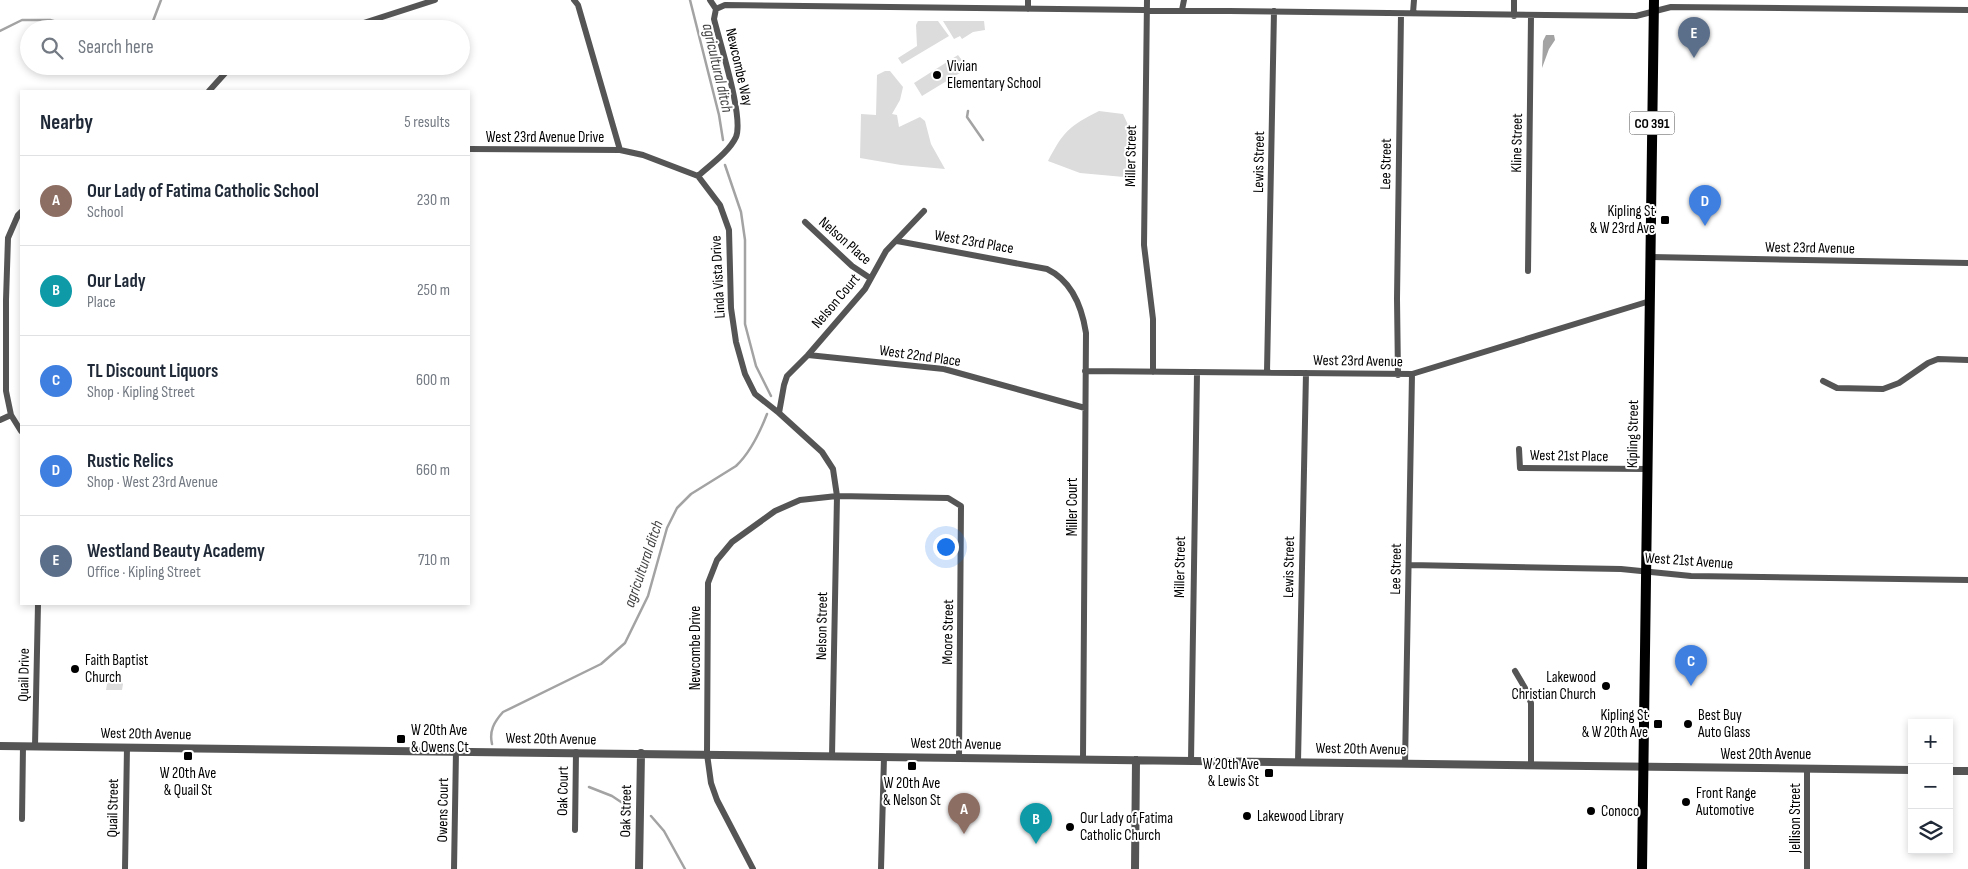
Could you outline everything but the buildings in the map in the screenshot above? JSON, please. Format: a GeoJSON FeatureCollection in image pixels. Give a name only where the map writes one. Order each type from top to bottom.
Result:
{"type":"FeatureCollection","features":[{"type":"Feature","properties":{"kind":"main road","name":"Kipling Street"},"geometry":{"type":"LineString","coordinates":[[1642,869],[1654,0]]}},
{"type":"Feature","properties":{"kind":"street"},"geometry":{"type":"LineString","coordinates":[[373,20],[435,0]]}},
{"type":"Feature","properties":{"kind":"street"},"geometry":{"type":"LineString","coordinates":[[574,0],[578,5],[620,150],[643,155],[698,176]]}},
{"type":"Feature","properties":{"kind":"street","name":"Newcombe Way"},"geometry":{"type":"LineString","coordinates":[[710,0],[716,9]]}},
{"type":"Feature","properties":{"kind":"street"},"geometry":{"type":"LineString","coordinates":[[1028,0],[1028,8]]}},
{"type":"Feature","properties":{"kind":"street","name":"Miller Street"},"geometry":{"type":"LineString","coordinates":[[1147,0],[1144,245],[1153,319],[1153,372]]}},
{"type":"Feature","properties":{"kind":"street"},"geometry":{"type":"LineString","coordinates":[[1182,10],[1184,0]]}},
{"type":"Feature","properties":{"kind":"street"},"geometry":{"type":"LineString","coordinates":[[1413,13],[1414,0]]}},
{"type":"Feature","properties":{"kind":"street"},"geometry":{"type":"LineString","coordinates":[[1514,0],[1514,16]]}},
{"type":"Feature","properties":{"kind":"street"},"geometry":{"type":"LineString","coordinates":[[790,3],[908,3],[1028,8],[1514,16],[1636,16],[1671,6],[1968,10]]}},
{"type":"Feature","properties":{"kind":"street","name":"Newcombe Way"},"geometry":{"type":"LineString","coordinates":[[698,176],[728,148],[738,131],[737,113],[714,19],[716,9],[721,5],[728,4],[790,3]]}},
{"type":"Feature","properties":{"kind":"street","name":"Lewis Street"},"geometry":{"type":"LineString","coordinates":[[1267,372],[1274,11]]}},
{"type":"Feature","properties":{"kind":"street","name":"Lee Street"},"geometry":{"type":"LineString","coordinates":[[1398,375],[1396,299],[1401,14]]}},
{"type":"Feature","properties":{"kind":"street","name":"Kline Street"},"geometry":{"type":"LineString","coordinates":[[1528,271],[1531,16]]}},
{"type":"Feature","properties":{"kind":"street"},"geometry":{"type":"LineString","coordinates":[[210,90],[223,75]]}},
{"type":"Feature","properties":{"kind":"street","name":"West 23rd Avenue Drive"},"geometry":{"type":"LineString","coordinates":[[470,149],[620,150]]}},
{"type":"Feature","properties":{"kind":"street","name":"Linda Vista Drive"},"geometry":{"type":"LineString","coordinates":[[698,176],[720,205],[729,230],[732,316],[736,342],[745,374],[755,394],[780,412],[822,452],[833,469],[836,496]]}},
{"type":"Feature","properties":{"kind":"street","name":"Nelson Court"},"geometry":{"type":"LineString","coordinates":[[780,412],[787,376],[808,355],[865,289],[886,251],[924,210]]}},
{"type":"Feature","properties":{"kind":"street"},"geometry":{"type":"LineString","coordinates":[[20,213],[8,238],[3,299],[6,390],[11,414],[20,429]]}},
{"type":"Feature","properties":{"kind":"street","name":"Nelson Place"},"geometry":{"type":"LineString","coordinates":[[804,222],[852,266],[870,278]]}},
{"type":"Feature","properties":{"kind":"street","name":"West 23rd Place"},"geometry":{"type":"LineString","coordinates":[[897,241],[1047,269]]}},
{"type":"Feature","properties":{"kind":"street","name":"West 23rd Avenue"},"geometry":{"type":"LineString","coordinates":[[1651,257],[1968,263]]}},
{"type":"Feature","properties":{"kind":"street","name":"Miller Court"},"geometry":{"type":"LineString","coordinates":[[1047,269],[1067,283],[1080,308],[1086,333],[1083,759]]}},
{"type":"Feature","properties":{"kind":"street","name":"West 23rd Avenue"},"geometry":{"type":"LineString","coordinates":[[1086,371],[1412,374],[1650,301]]}},
{"type":"Feature","properties":{"kind":"street","name":"West 22nd Place"},"geometry":{"type":"LineString","coordinates":[[808,355],[944,369],[1085,408]]}},
{"type":"Feature","properties":{"kind":"street"},"geometry":{"type":"LineString","coordinates":[[1823,380],[1837,388],[1883,389],[1899,383],[1928,363],[1938,359],[1968,360]]}},
{"type":"Feature","properties":{"kind":"street","name":"Miller Street"},"geometry":{"type":"LineString","coordinates":[[1191,760],[1197,373]]}},
{"type":"Feature","properties":{"kind":"street","name":"Lewis Street"},"geometry":{"type":"LineString","coordinates":[[1298,762],[1306,373]]}},
{"type":"Feature","properties":{"kind":"street","name":"Lee Street"},"geometry":{"type":"LineString","coordinates":[[1405,764],[1412,374]]}},
{"type":"Feature","properties":{"kind":"street"},"geometry":{"type":"LineString","coordinates":[[0,420],[11,414]]}},
{"type":"Feature","properties":{"kind":"street","name":"West 21st Place"},"geometry":{"type":"LineString","coordinates":[[1519,450],[1520,468],[1648,470]]}},
{"type":"Feature","properties":{"kind":"street","name":"Newcombe Drive"},"geometry":{"type":"LineString","coordinates":[[753,869],[717,800],[711,783],[707,754],[708,583],[717,560],[732,542],[775,512],[800,500],[836,496],[948,498],[961,506]]}},
{"type":"Feature","properties":{"kind":"street","name":"Nelson Street"},"geometry":{"type":"LineString","coordinates":[[832,756],[836,496]]}},
{"type":"Feature","properties":{"kind":"street","name":"Moore Street"},"geometry":{"type":"LineString","coordinates":[[959,758],[961,506]]}},
{"type":"Feature","properties":{"kind":"street","name":"West 21st Avenue"},"geometry":{"type":"LineString","coordinates":[[1409,565],[1621,568],[1691,576],[1968,580]]}},
{"type":"Feature","properties":{"kind":"street","name":"Quail Drive"},"geometry":{"type":"LineString","coordinates":[[36,746],[38,605]]}},
{"type":"Feature","properties":{"kind":"street"},"geometry":{"type":"LineString","coordinates":[[1515,671],[1531,703],[1531,766]]}},
{"type":"Feature","properties":{"kind":"street","name":"West 20th Avenue"},"geometry":{"type":"LineString","coordinates":[[0,746],[1908,770]]}},
{"type":"Feature","properties":{"kind":"street"},"geometry":{"type":"LineString","coordinates":[[22,819],[24,746]]}},
{"type":"Feature","properties":{"kind":"street","name":"Quail Street"},"geometry":{"type":"LineString","coordinates":[[125,869],[127,747]]}},
{"type":"Feature","properties":{"kind":"street","name":"Owens Court"},"geometry":{"type":"LineString","coordinates":[[454,869],[456,751]]}},
{"type":"Feature","properties":{"kind":"street","name":"Oak Court"},"geometry":{"type":"LineString","coordinates":[[575,830],[576,752]]}},
{"type":"Feature","properties":{"kind":"street","name":"Oak Street"},"geometry":{"type":"LineString","coordinates":[[639,869],[641,753]]}},
{"type":"Feature","properties":{"kind":"street"},"geometry":{"type":"LineString","coordinates":[[881,869],[884,757]]}},
{"type":"Feature","properties":{"kind":"street"},"geometry":{"type":"LineString","coordinates":[[1136,760],[1136,869]]}},
{"type":"Feature","properties":{"kind":"street","name":"Jellison Street"},"geometry":{"type":"LineString","coordinates":[[1807,869],[1808,768]]}},
{"type":"Feature","properties":{"kind":"street"},"geometry":{"type":"LineString","coordinates":[[1953,771],[1968,771]]}},
{"type":"Feature","properties":{"kind":"shaded area"},"geometry":{"type":"Polygon","coordinates":[[[918,21],[938,21],[949,36],[902,64],[898,58],[917,46],[916,25],[918,21]]]}},
{"type":"Feature","properties":{"kind":"shaded area"},"geometry":{"type":"Polygon","coordinates":[[[943,21],[984,21],[985,30],[973,32],[962,39],[960,36],[954,39],[943,21]]]}},
{"type":"Feature","properties":{"kind":"shaded area"},"geometry":{"type":"Polygon","coordinates":[[[1546,35],[1554,35],[1555,40],[1549,49],[1542,68],[1543,41],[1546,35]]]}},
{"type":"Feature","properties":{"kind":"shaded area"},"geometry":{"type":"Polygon","coordinates":[[[958,55],[968,68],[922,96],[914,83],[958,55]]]}},
{"type":"Feature","properties":{"kind":"shaded area"},"geometry":{"type":"Polygon","coordinates":[[[890,71],[903,87],[900,100],[892,114],[897,115],[899,127],[920,117],[925,121],[931,144],[945,169],[901,165],[860,158],[861,114],[876,115],[877,75],[890,71]]]}},
{"type":"Feature","properties":{"kind":"shaded area"},"geometry":{"type":"Polygon","coordinates":[[[1099,111],[1123,114],[1130,129],[1130,169],[1124,177],[1080,173],[1048,161],[1058,143],[1068,131],[1080,121],[1099,111]]]}},
{"type":"Feature","properties":{"kind":"shaded area"},"geometry":{"type":"Polygon","coordinates":[[[106,677],[117,678],[123,684],[122,690],[106,690],[107,684],[103,681],[106,677]]]}},
{"type":"Feature","properties":{"kind":"waterway","name":"agricultural ditch"},"geometry":{"type":"LineString","coordinates":[[153,20],[161,0]]}},
{"type":"Feature","properties":{"kind":"waterway","name":"agricultural ditch"},"geometry":{"type":"LineString","coordinates":[[690,0],[719,115],[723,140]]}},
{"type":"Feature","properties":{"kind":"waterway","name":"agricultural ditch"},"geometry":{"type":"LineString","coordinates":[[22,20],[50,20]]}},
{"type":"Feature","properties":{"kind":"waterway","name":"agricultural ditch"},"geometry":{"type":"LineString","coordinates":[[0,31],[20,21]]}},
{"type":"Feature","properties":{"kind":"waterway"},"geometry":{"type":"LineString","coordinates":[[968,111],[967,117],[983,140]]}},
{"type":"Feature","properties":{"kind":"waterway","name":"agricultural ditch"},"geometry":{"type":"LineString","coordinates":[[725,165],[741,212],[745,240],[745,324],[756,366],[771,396]]}},
{"type":"Feature","properties":{"kind":"waterway","name":"agricultural ditch"},"geometry":{"type":"LineString","coordinates":[[492,744],[491,735],[493,727],[503,712],[601,664],[625,643],[648,596],[667,528],[677,508],[691,494],[736,466],[754,442],[767,414]]}},
{"type":"Feature","properties":{"kind":"waterway","name":"agricultural ditch"},"geometry":{"type":"LineString","coordinates":[[589,787],[612,796],[627,806]]}},
{"type":"Feature","properties":{"kind":"waterway","name":"agricultural ditch"},"geometry":{"type":"LineString","coordinates":[[651,816],[664,831],[685,869]]}},
{"type":"Feature","properties":{"kind":"place","name":"Westland Beauty Academy"},"geometry":{"type":"Point","coordinates":[1694,58]}},
{"type":"Feature","properties":{"kind":"place","name":"Vivian Elementary School"},"geometry":{"type":"Point","coordinates":[937,75]}},
{"type":"Feature","properties":{"kind":"place","name":"Kipling St & W 23rd Ave"},"geometry":{"type":"Point","coordinates":[1665,220]}},
{"type":"Feature","properties":{"kind":"place","name":"Rustic Relics"},"geometry":{"type":"Point","coordinates":[1705,226]}},
{"type":"Feature","properties":{"kind":"place","name":"Faith Baptist Church"},"geometry":{"type":"Point","coordinates":[75,669]}},
{"type":"Feature","properties":{"kind":"place","name":"Lakewood Christian Church"},"geometry":{"type":"Point","coordinates":[1606,686]}},
{"type":"Feature","properties":{"kind":"place","name":"TL Discount Liquors"},"geometry":{"type":"Point","coordinates":[1691,686]}},
{"type":"Feature","properties":{"kind":"place","name":"Kipling St & W 20th Ave"},"geometry":{"type":"Point","coordinates":[1658,724]}},
{"type":"Feature","properties":{"kind":"place","name":"Best Buy Auto Glass"},"geometry":{"type":"Point","coordinates":[1688,724]}},
{"type":"Feature","properties":{"kind":"place","name":"W 20th Ave & Owens Ct"},"geometry":{"type":"Point","coordinates":[401,739]}},
{"type":"Feature","properties":{"kind":"place","name":"W 20th Ave & Quail St"},"geometry":{"type":"Point","coordinates":[188,756]}},
{"type":"Feature","properties":{"kind":"place","name":"W 20th Ave & Nelson St"},"geometry":{"type":"Point","coordinates":[912,766]}},
{"type":"Feature","properties":{"kind":"place","name":"W 20th Ave & Lewis St"},"geometry":{"type":"Point","coordinates":[1269,773]}},
{"type":"Feature","properties":{"kind":"place","name":"Front Range Automotive"},"geometry":{"type":"Point","coordinates":[1686,802]}},
{"type":"Feature","properties":{"kind":"place","name":"Conoco"},"geometry":{"type":"Point","coordinates":[1591,811]}},
{"type":"Feature","properties":{"kind":"place","name":"Lakewood Library"},"geometry":{"type":"Point","coordinates":[1247,816]}},
{"type":"Feature","properties":{"kind":"place","name":"Our Lady of Fatima Catholic Church"},"geometry":{"type":"Point","coordinates":[1070,827]}},
{"type":"Feature","properties":{"kind":"place","name":"Our Lady of Fatima Catholic School"},"geometry":{"type":"Point","coordinates":[964,834]}},
{"type":"Feature","properties":{"kind":"place","name":"Our Lady"},"geometry":{"type":"Point","coordinates":[1036,844]}}]}
